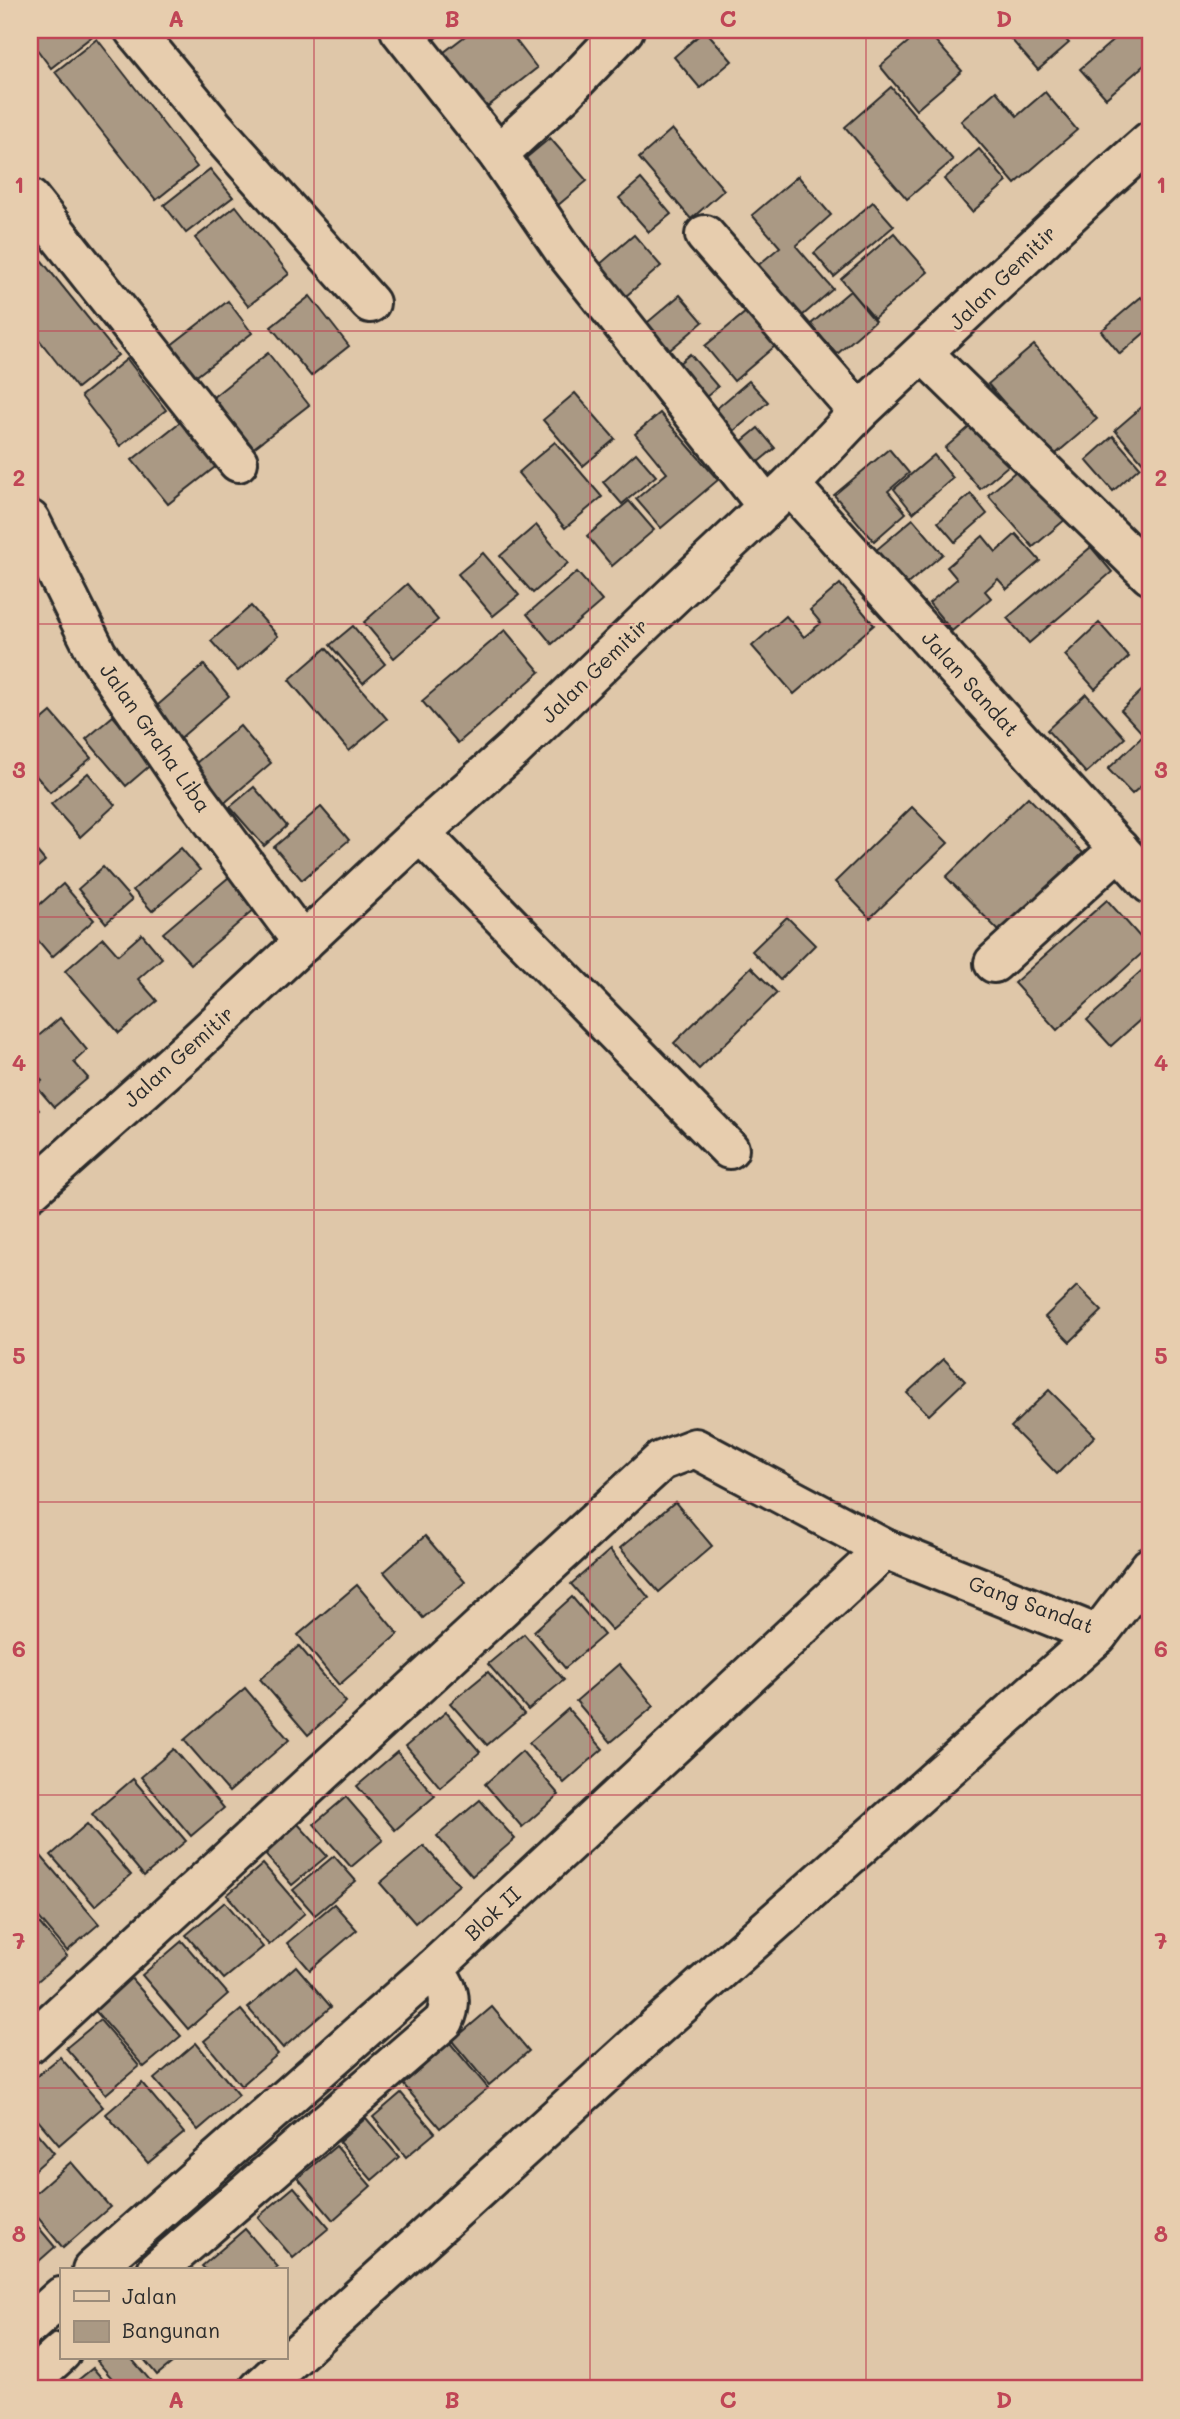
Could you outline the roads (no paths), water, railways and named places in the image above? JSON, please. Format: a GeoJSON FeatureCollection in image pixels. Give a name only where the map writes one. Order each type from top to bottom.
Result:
{"type":"FeatureCollection","features":[{"type":"Feature","properties":{"kind":"street"},"geometry":{"type":"LineString","coordinates":[[134,30],[213,126],[370,303]]}},
{"type":"Feature","properties":{"kind":"street","name":"Jalan Sandat"},"geometry":{"type":"LineString","coordinates":[[400,30],[498,154],[565,252],[779,495],[1150,884]]}},
{"type":"Feature","properties":{"kind":"street"},"geometry":{"type":"LineString","coordinates":[[498,154],[564,93],[624,30]]}},
{"type":"Feature","properties":{"kind":"street","name":"Jalan Gemitir"},"geometry":{"type":"LineString","coordinates":[[30,1191],[514,749],[779,495],[859,412],[1150,141]]}},
{"type":"Feature","properties":{"kind":"street"},"geometry":{"type":"LineString","coordinates":[[30,199],[238,461]]}},
{"type":"Feature","properties":{"kind":"street"},"geometry":{"type":"LineString","coordinates":[[705,235],[859,412]]}},
{"type":"Feature","properties":{"kind":"street"},"geometry":{"type":"LineString","coordinates":[[923,353],[1150,575]]}},
{"type":"Feature","properties":{"kind":"street","name":"Jalan Graha Liba"},"geometry":{"type":"LineString","coordinates":[[30,520],[97,654],[195,797],[303,943]]}},
{"type":"Feature","properties":{"kind":"street"},"geometry":{"type":"LineString","coordinates":[[420,834],[729,1149]]}},
{"type":"Feature","properties":{"kind":"street"},"geometry":{"type":"LineString","coordinates":[[994,962],[1119,849]]}},
{"type":"Feature","properties":{"kind":"street","name":"Gang Sandat"},"geometry":{"type":"LineString","coordinates":[[30,2043],[662,1461],[695,1448],[885,1549],[1098,1635],[1150,1567]]}},
{"type":"Feature","properties":{"kind":"street","name":"Blok II"},"geometry":{"type":"LineString","coordinates":[[94,2268],[433,1969],[885,1549]]}},
{"type":"Feature","properties":{"kind":"street"},"geometry":{"type":"LineString","coordinates":[[259,2389],[644,2038],[1098,1635]]}},
{"type":"Feature","properties":{"kind":"street"},"geometry":{"type":"LineString","coordinates":[[159,2268],[444,2021],[450,2004],[448,1991],[433,1969]]}},
{"type":"Feature","properties":{"kind":"street"},"geometry":{"type":"LineString","coordinates":[[30,2325],[60,2298]]}},
{"type":"Feature","properties":{"kind":"street"},"geometry":{"type":"LineString","coordinates":[[30,2381],[60,2354]]}}]}
